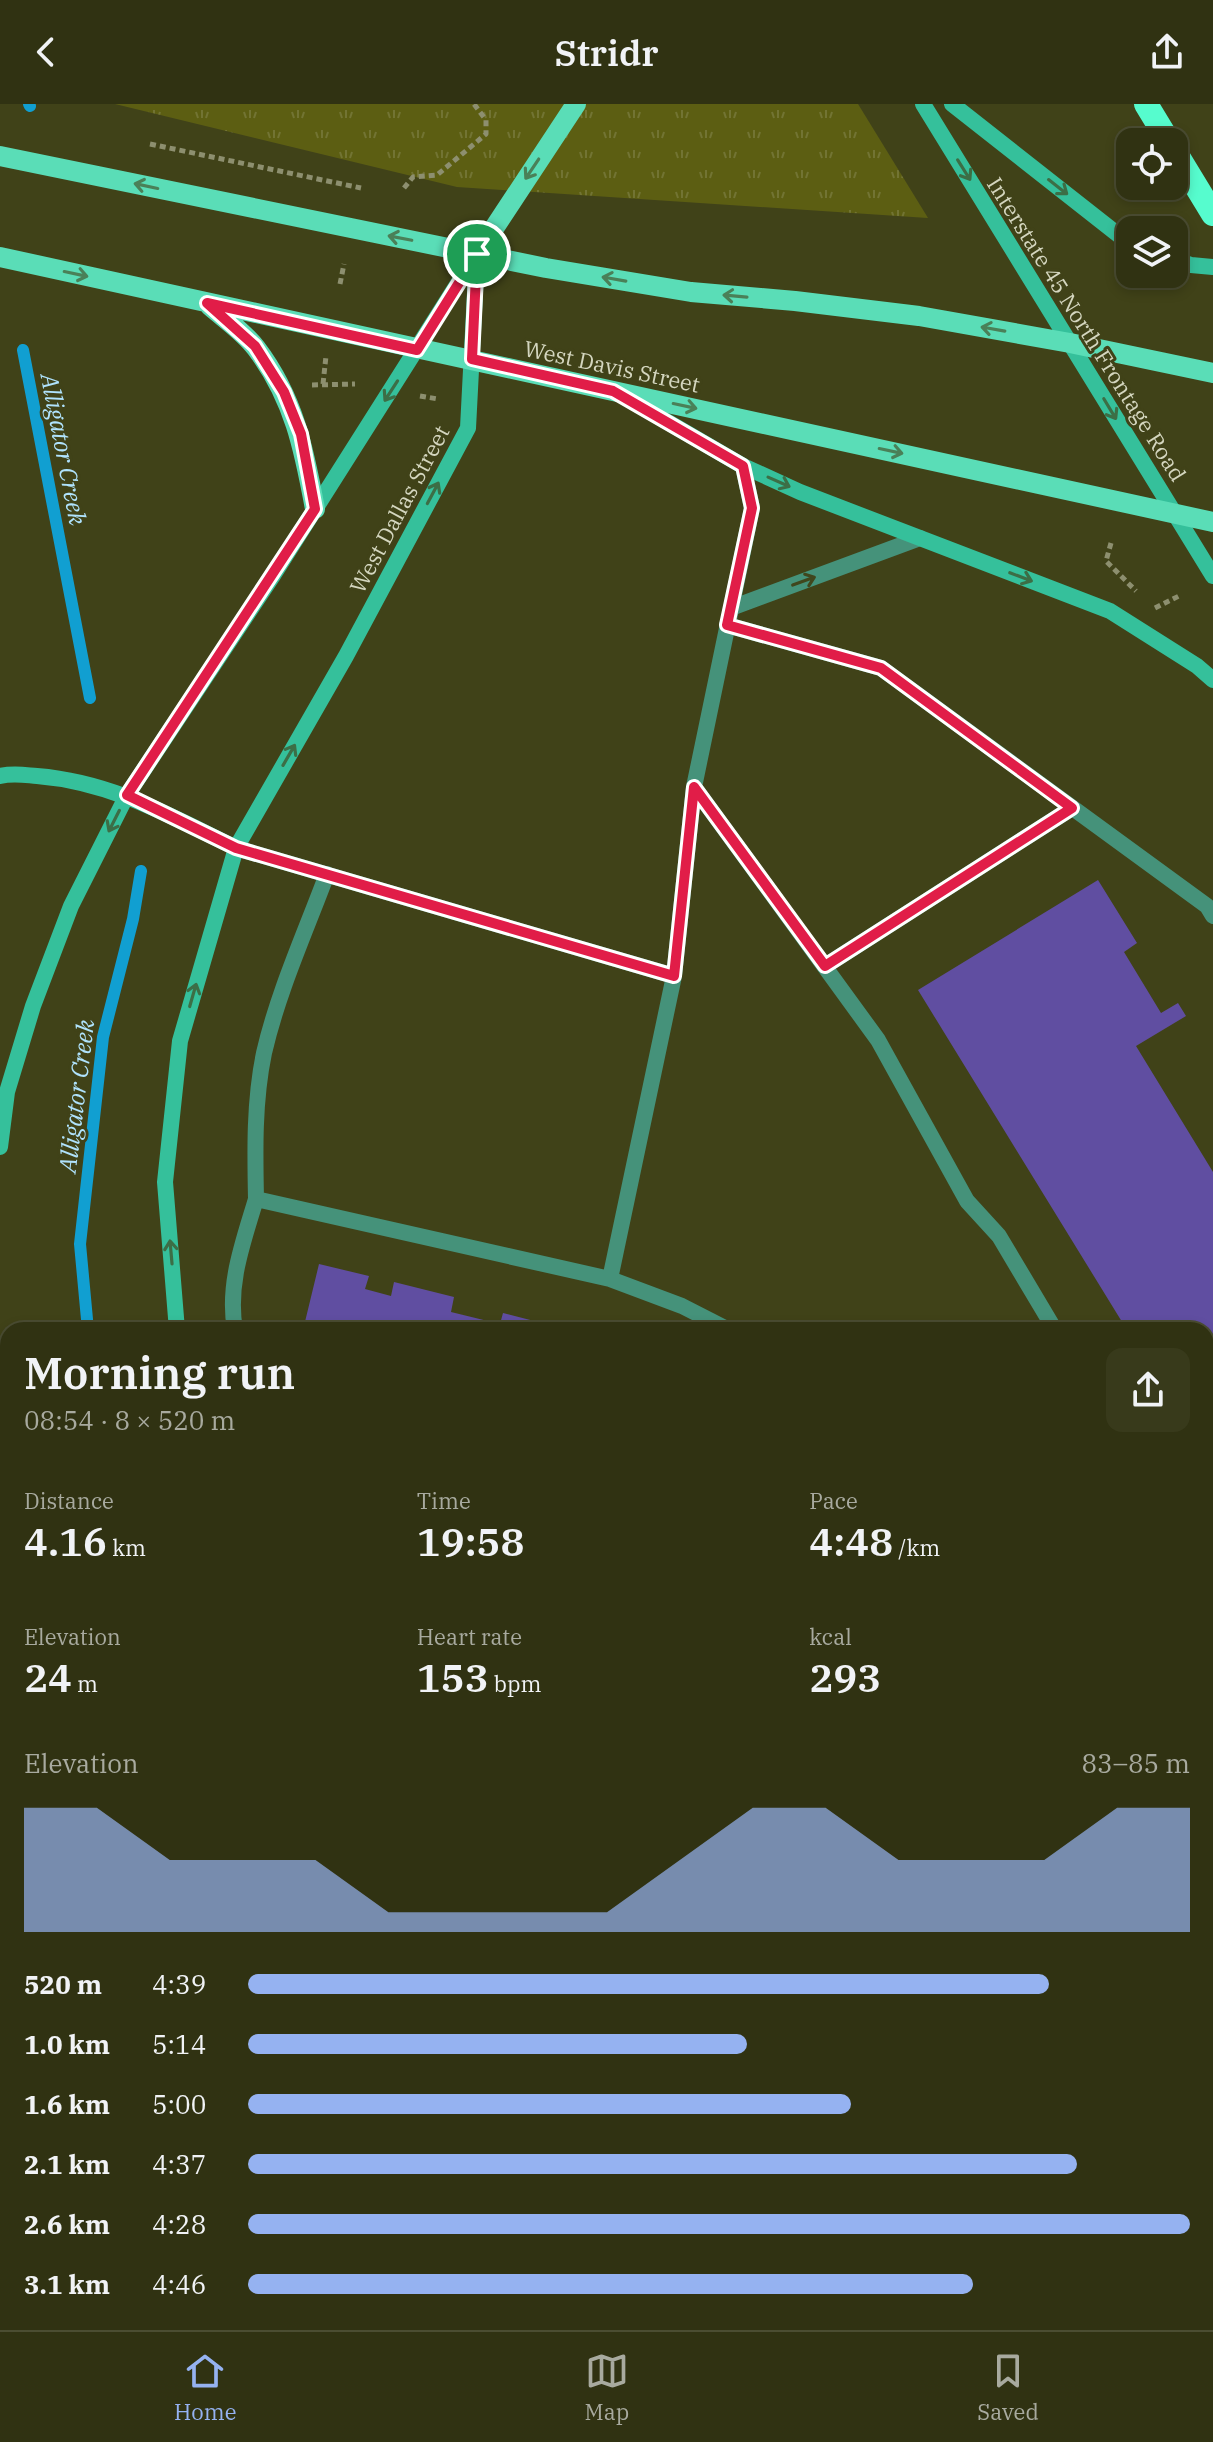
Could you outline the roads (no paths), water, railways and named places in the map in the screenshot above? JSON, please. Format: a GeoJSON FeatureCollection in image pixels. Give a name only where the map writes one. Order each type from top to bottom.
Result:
{"type":"FeatureCollection","features":[{"type":"Feature","properties":{"kind":"highway"},"geometry":{"type":"LineString","coordinates":[[1188,173],[1213,214]]}},
{"type":"Feature","properties":{"kind":"main road"},"geometry":{"type":"LineString","coordinates":[[477,254],[576,104]]}},
{"type":"Feature","properties":{"kind":"main road"},"geometry":{"type":"LineString","coordinates":[[0,156],[477,254],[691,292],[919,316],[1213,373]]}},
{"type":"Feature","properties":{"kind":"main road","name":"West Davis Street"},"geometry":{"type":"LineString","coordinates":[[0,257],[1213,522]]}},
{"type":"Feature","properties":{"kind":"main road"},"geometry":{"type":"LineString","coordinates":[[207,303],[255,346],[284,392],[301,434],[315,509]]}},
{"type":"Feature","properties":{"kind":"street","name":"Interstate 45 North Frontage Road"},"geometry":{"type":"LineString","coordinates":[[923,104],[1213,576]]}},
{"type":"Feature","properties":{"kind":"street"},"geometry":{"type":"LineString","coordinates":[[952,104],[1116,233]]}},
{"type":"Feature","properties":{"kind":"street"},"geometry":{"type":"LineString","coordinates":[[0,1147],[7,1092],[33,1006],[71,906],[127,795],[315,509],[477,254]]}},
{"type":"Feature","properties":{"kind":"street","name":"West Dallas Street"},"geometry":{"type":"LineString","coordinates":[[176,1322],[165,1182],[180,1041],[236,848],[346,656],[468,428],[477,254]]}},
{"type":"Feature","properties":{"kind":"street"},"geometry":{"type":"LineString","coordinates":[[1188,264],[1213,267]]}},
{"type":"Feature","properties":{"kind":"street"},"geometry":{"type":"LineString","coordinates":[[613,391],[743,466],[800,492],[1110,611],[1197,666],[1213,680]]}},
{"type":"Feature","properties":{"kind":"street"},"geometry":{"type":"LineString","coordinates":[[0,776],[11,773],[62,778],[127,795],[236,848]]}},
{"type":"Feature","properties":{"kind":"lane"},"geometry":{"type":"LineString","coordinates":[[610,1279],[674,976],[694,787],[752,508],[743,466]]}},
{"type":"Feature","properties":{"kind":"lane"},"geometry":{"type":"LineString","coordinates":[[731,608],[920,538]]}},
{"type":"Feature","properties":{"kind":"lane"},"geometry":{"type":"LineString","coordinates":[[727,625],[881,668],[1207,906],[1213,916]]}},
{"type":"Feature","properties":{"kind":"lane"},"geometry":{"type":"LineString","coordinates":[[694,787],[878,1040],[967,1201],[999,1236],[1050,1322]]}},
{"type":"Feature","properties":{"kind":"lane"},"geometry":{"type":"LineString","coordinates":[[825,966],[1072,808]]}},
{"type":"Feature","properties":{"kind":"lane"},"geometry":{"type":"LineString","coordinates":[[236,848],[674,976]]}},
{"type":"Feature","properties":{"kind":"lane"},"geometry":{"type":"LineString","coordinates":[[234,1322],[235,1269],[256,1199],[255,1115],[264,1054],[327,874]]}},
{"type":"Feature","properties":{"kind":"lane"},"geometry":{"type":"LineString","coordinates":[[256,1199],[610,1279],[682,1306],[713,1322]]}},
{"type":"Feature","properties":{"kind":"waterway","name":"Alligator Creek"},"geometry":{"type":"LineString","coordinates":[[23,350],[90,698]]}},
{"type":"Feature","properties":{"kind":"waterway","name":"Alligator Creek"},"geometry":{"type":"LineString","coordinates":[[87,1322],[80,1244],[103,1037],[133,919],[141,871]]}}]}
